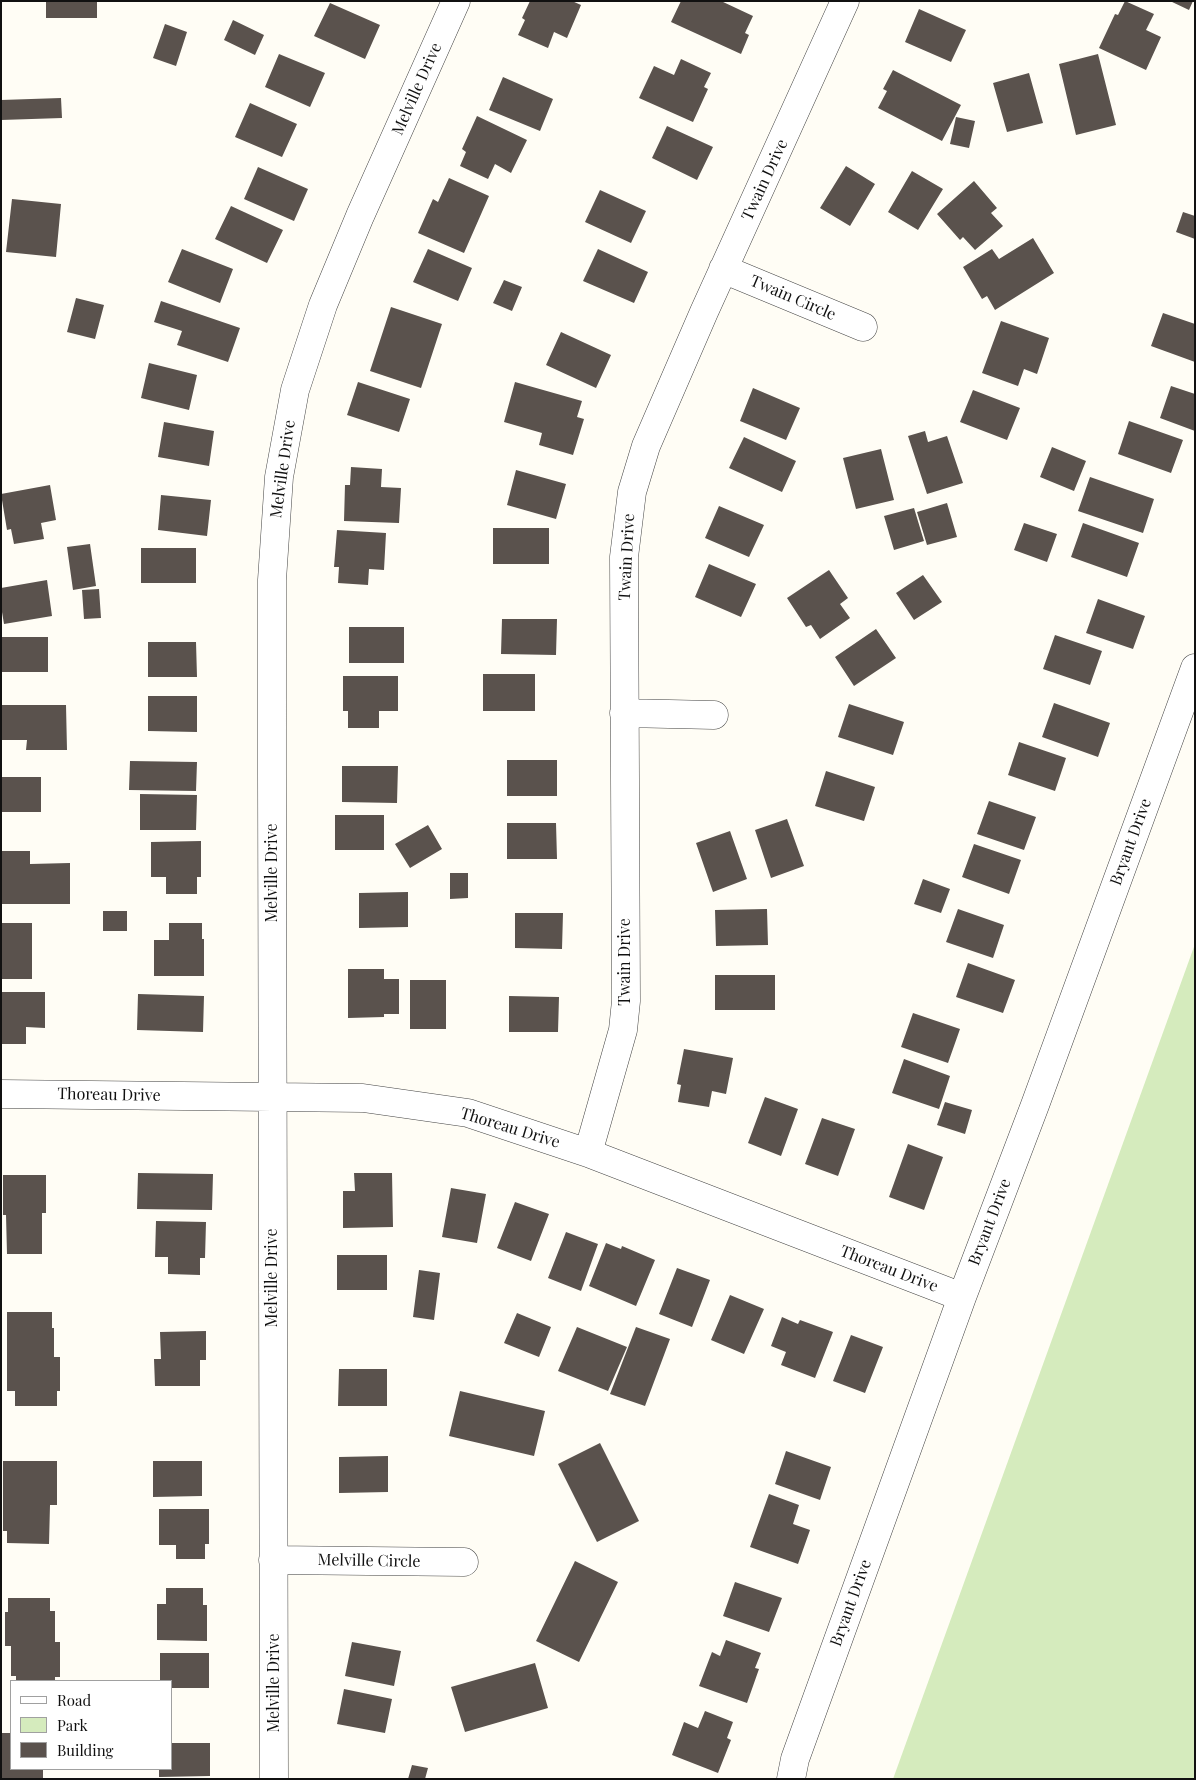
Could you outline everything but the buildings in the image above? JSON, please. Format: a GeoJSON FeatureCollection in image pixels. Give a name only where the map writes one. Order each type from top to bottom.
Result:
{"type":"FeatureCollection","features":[{"type":"Feature","properties":{"kind":"street","name":"Melville Drive"},"geometry":{"type":"LineString","coordinates":[[274,1779],[272,590],[279,477],[295,390],[323,305],[360,216],[456,1]]}},
{"type":"Feature","properties":{"kind":"street","name":"Twain Drive"},"geometry":{"type":"LineString","coordinates":[[588,1153],[623,1030],[626,1001],[624,557],[632,492],[646,446],[723,269],[845,1]]}},
{"type":"Feature","properties":{"kind":"street","name":"Twain Circle"},"geometry":{"type":"LineString","coordinates":[[723,269],[863,327]]}},
{"type":"Feature","properties":{"kind":"street","name":"Bryant Drive"},"geometry":{"type":"LineString","coordinates":[[791,1779],[794,1760],[962,1297],[1035,1105],[1195,668]]}},
{"type":"Feature","properties":{"kind":"street"},"geometry":{"type":"LineString","coordinates":[[624,713],[714,715]]}},
{"type":"Feature","properties":{"kind":"street","name":"Thoreau Drive"},"geometry":{"type":"LineString","coordinates":[[1,1094],[362,1098],[468,1112],[588,1153],[962,1297]]}},
{"type":"Feature","properties":{"kind":"street","name":"Melville Circle"},"geometry":{"type":"LineString","coordinates":[[273,1560],[464,1562]]}},
{"type":"Feature","properties":{"kind":"green space"},"geometry":{"type":"Polygon","coordinates":[[[1195,944],[1195,1779],[893,1779],[1195,944]]]}}]}
